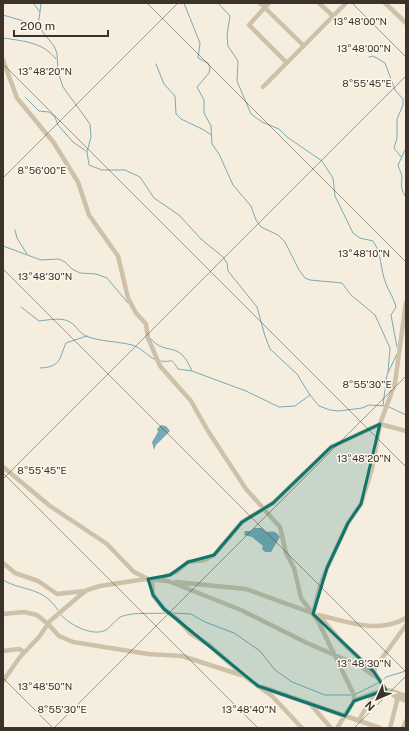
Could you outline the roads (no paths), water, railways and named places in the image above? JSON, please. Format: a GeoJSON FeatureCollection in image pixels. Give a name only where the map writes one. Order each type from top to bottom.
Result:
{"type":"FeatureCollection","features":[{"type":"Feature","properties":{"kind":"street"},"geometry":{"type":"LineString","coordinates":[[260,3],[304,46]]}},
{"type":"Feature","properties":{"kind":"street"},"geometry":{"type":"LineString","coordinates":[[269,3],[249,25],[287,63]]}},
{"type":"Feature","properties":{"kind":"street"},"geometry":{"type":"LineString","coordinates":[[319,3],[333,16]]}},
{"type":"Feature","properties":{"kind":"street"},"geometry":{"type":"LineString","coordinates":[[263,87],[346,3]]}},
{"type":"Feature","properties":{"kind":"street"},"geometry":{"type":"LineString","coordinates":[[385,3],[406,23]]}},
{"type":"Feature","properties":{"kind":"street"},"geometry":{"type":"LineString","coordinates":[[3,60],[17,98],[54,143],[78,182],[89,215],[118,256],[128,298],[136,313],[146,324],[148,338],[160,366],[191,401],[208,431],[246,489],[280,526],[286,553],[294,568],[301,598],[313,614],[354,694],[354,701],[337,728]]}},
{"type":"Feature","properties":{"kind":"street"},"geometry":{"type":"LineString","coordinates":[[313,614],[320,586],[327,568],[348,523],[361,504],[372,469],[380,424],[395,383],[406,302]]}},
{"type":"Feature","properties":{"kind":"street"},"geometry":{"type":"LineString","coordinates":[[157,580],[176,572],[188,562],[204,560],[214,555],[242,522],[264,509],[331,447],[380,424],[406,431]]}},
{"type":"Feature","properties":{"kind":"street"},"geometry":{"type":"LineString","coordinates":[[3,467],[50,506],[107,544],[134,572],[148,579],[152,583],[153,595],[164,609],[190,633],[224,657],[244,676],[272,696],[302,728]]}},
{"type":"Feature","properties":{"kind":"street"},"geometry":{"type":"LineString","coordinates":[[3,563],[15,573],[38,582],[57,594],[148,579],[246,589],[313,614],[348,623],[384,627],[406,618]]}},
{"type":"Feature","properties":{"kind":"street"},"geometry":{"type":"LineString","coordinates":[[168,581],[241,610],[360,666],[379,679]]}},
{"type":"Feature","properties":{"kind":"street"},"geometry":{"type":"LineString","coordinates":[[3,681],[24,652],[39,637],[48,624],[87,590]]}},
{"type":"Feature","properties":{"kind":"street"},"geometry":{"type":"LineString","coordinates":[[3,614],[31,613],[42,618],[59,636],[73,642],[148,654],[182,656],[244,676]]}},
{"type":"Feature","properties":{"kind":"street"},"geometry":{"type":"LineString","coordinates":[[313,614],[322,619],[343,643],[374,672],[386,690],[402,697]]}},
{"type":"Feature","properties":{"kind":"street"},"geometry":{"type":"LineString","coordinates":[[374,672],[375,668],[406,625]]}},
{"type":"Feature","properties":{"kind":"street"},"geometry":{"type":"LineString","coordinates":[[3,651],[19,649],[24,652]]}},
{"type":"Feature","properties":{"kind":"street"},"geometry":{"type":"LineString","coordinates":[[258,686],[359,720],[367,726],[380,728]]}},
{"type":"Feature","properties":{"kind":"street"},"geometry":{"type":"LineString","coordinates":[[354,701],[374,695],[381,690],[386,690],[402,697],[406,701]]}},
{"type":"Feature","properties":{"kind":"street"},"geometry":{"type":"LineString","coordinates":[[359,720],[374,695]]}},
{"type":"Feature","properties":{"kind":"street"},"geometry":{"type":"LineString","coordinates":[[390,728],[396,705],[402,697]]}},
{"type":"Feature","properties":{"kind":"street"},"geometry":{"type":"LineString","coordinates":[[310,704],[331,728]]}},
{"type":"Feature","properties":{"kind":"street"},"geometry":{"type":"LineString","coordinates":[[403,728],[406,721]]}},
{"type":"Feature","properties":{"kind":"water"},"geometry":{"type":"Polygon","coordinates":[[[161,425],[166,426],[170,431],[156,445],[154,450],[152,442],[158,432],[157,429],[161,425]]]}},
{"type":"Feature","properties":{"kind":"water"},"geometry":{"type":"Polygon","coordinates":[[[254,528],[262,528],[266,532],[274,532],[280,537],[271,552],[265,552],[262,549],[263,546],[252,537],[244,535],[245,531],[251,531],[254,528]]]}},
{"type":"Feature","properties":{"kind":"waterway"},"geometry":{"type":"LineString","coordinates":[[33,3],[40,12],[38,26],[54,46],[57,53],[58,72],[63,87],[90,124],[91,137],[87,152],[89,165],[102,170],[125,170],[140,177],[154,198],[179,215],[201,239],[223,257],[227,263],[228,271],[257,307],[270,349],[297,374],[319,406],[330,410],[339,411],[362,408],[369,405],[386,406]]}},
{"type":"Feature","properties":{"kind":"waterway"},"geometry":{"type":"LineString","coordinates":[[40,12],[41,3]]}},
{"type":"Feature","properties":{"kind":"waterway"},"geometry":{"type":"LineString","coordinates":[[184,3],[200,43],[198,58],[208,63],[210,68],[209,73],[197,87],[204,100],[204,113],[211,126],[212,144],[219,154],[233,185],[251,206],[256,220],[261,227],[278,235],[285,242],[299,270],[305,278],[310,280],[342,283],[351,295],[375,315],[390,348],[388,372]]}},
{"type":"Feature","properties":{"kind":"waterway"},"geometry":{"type":"LineString","coordinates":[[218,3],[230,16],[227,35],[228,46],[238,61],[237,81],[251,114],[262,122],[279,129],[287,137],[322,161],[333,178],[335,196],[353,233],[360,238],[373,241],[376,246],[384,278],[396,307],[391,315],[397,347]]}},
{"type":"Feature","properties":{"kind":"waterway"},"geometry":{"type":"LineString","coordinates":[[3,15],[37,25]]}},
{"type":"Feature","properties":{"kind":"waterway"},"geometry":{"type":"LineString","coordinates":[[3,38],[32,43],[45,49],[56,59]]}},
{"type":"Feature","properties":{"kind":"waterway"},"geometry":{"type":"LineString","coordinates":[[369,57],[373,56],[385,63],[395,90],[403,99],[403,105],[397,119],[397,138],[394,148],[402,158]]}},
{"type":"Feature","properties":{"kind":"waterway"},"geometry":{"type":"LineString","coordinates":[[156,64],[164,84],[175,96],[176,114],[181,119],[211,135]]}},
{"type":"Feature","properties":{"kind":"waterway"},"geometry":{"type":"LineString","coordinates":[[26,98],[39,111],[49,112],[55,117],[58,125],[73,142],[86,151]]}},
{"type":"Feature","properties":{"kind":"waterway"},"geometry":{"type":"LineString","coordinates":[[406,148],[398,165],[402,176],[402,190],[406,197]]}},
{"type":"Feature","properties":{"kind":"waterway"},"geometry":{"type":"LineString","coordinates":[[15,230],[17,238],[27,254]]}},
{"type":"Feature","properties":{"kind":"waterway"},"geometry":{"type":"LineString","coordinates":[[3,246],[41,260],[59,259],[80,273],[96,274],[107,278],[128,303]]}},
{"type":"Feature","properties":{"kind":"waterway"},"geometry":{"type":"LineString","coordinates":[[21,307],[39,321],[55,319],[67,320],[86,336],[132,345],[156,360]]}},
{"type":"Feature","properties":{"kind":"waterway"},"geometry":{"type":"LineString","coordinates":[[40,368],[56,364],[59,361],[66,343],[87,336]]}},
{"type":"Feature","properties":{"kind":"waterway"},"geometry":{"type":"LineString","coordinates":[[150,338],[162,347],[177,351],[187,361],[192,371],[246,391],[279,407],[295,406],[310,395]]}},
{"type":"Feature","properties":{"kind":"waterway"},"geometry":{"type":"LineString","coordinates":[[383,405],[387,375],[397,354]]}},
{"type":"Feature","properties":{"kind":"waterway"},"geometry":{"type":"LineString","coordinates":[[161,361],[172,361],[178,369],[192,371]]}},
{"type":"Feature","properties":{"kind":"waterway"},"geometry":{"type":"LineString","coordinates":[[389,407],[406,415]]}},
{"type":"Feature","properties":{"kind":"waterway"},"geometry":{"type":"LineString","coordinates":[[3,580],[39,593],[52,602],[58,610]]}},
{"type":"Feature","properties":{"kind":"waterway"},"geometry":{"type":"LineString","coordinates":[[61,615],[70,623],[82,629],[101,632],[106,630],[118,618],[123,616],[167,613]]}},
{"type":"Feature","properties":{"kind":"waterway"},"geometry":{"type":"LineString","coordinates":[[172,613],[191,614],[205,622],[234,633],[260,651],[275,670],[292,682],[325,695],[351,695]]}},
{"type":"Feature","properties":{"kind":"waterway"},"geometry":{"type":"LineString","coordinates":[[383,680],[386,677],[406,671]]}},
{"type":"Feature","properties":{"kind":"waterway"},"geometry":{"type":"LineString","coordinates":[[356,694],[378,683]]}}]}
